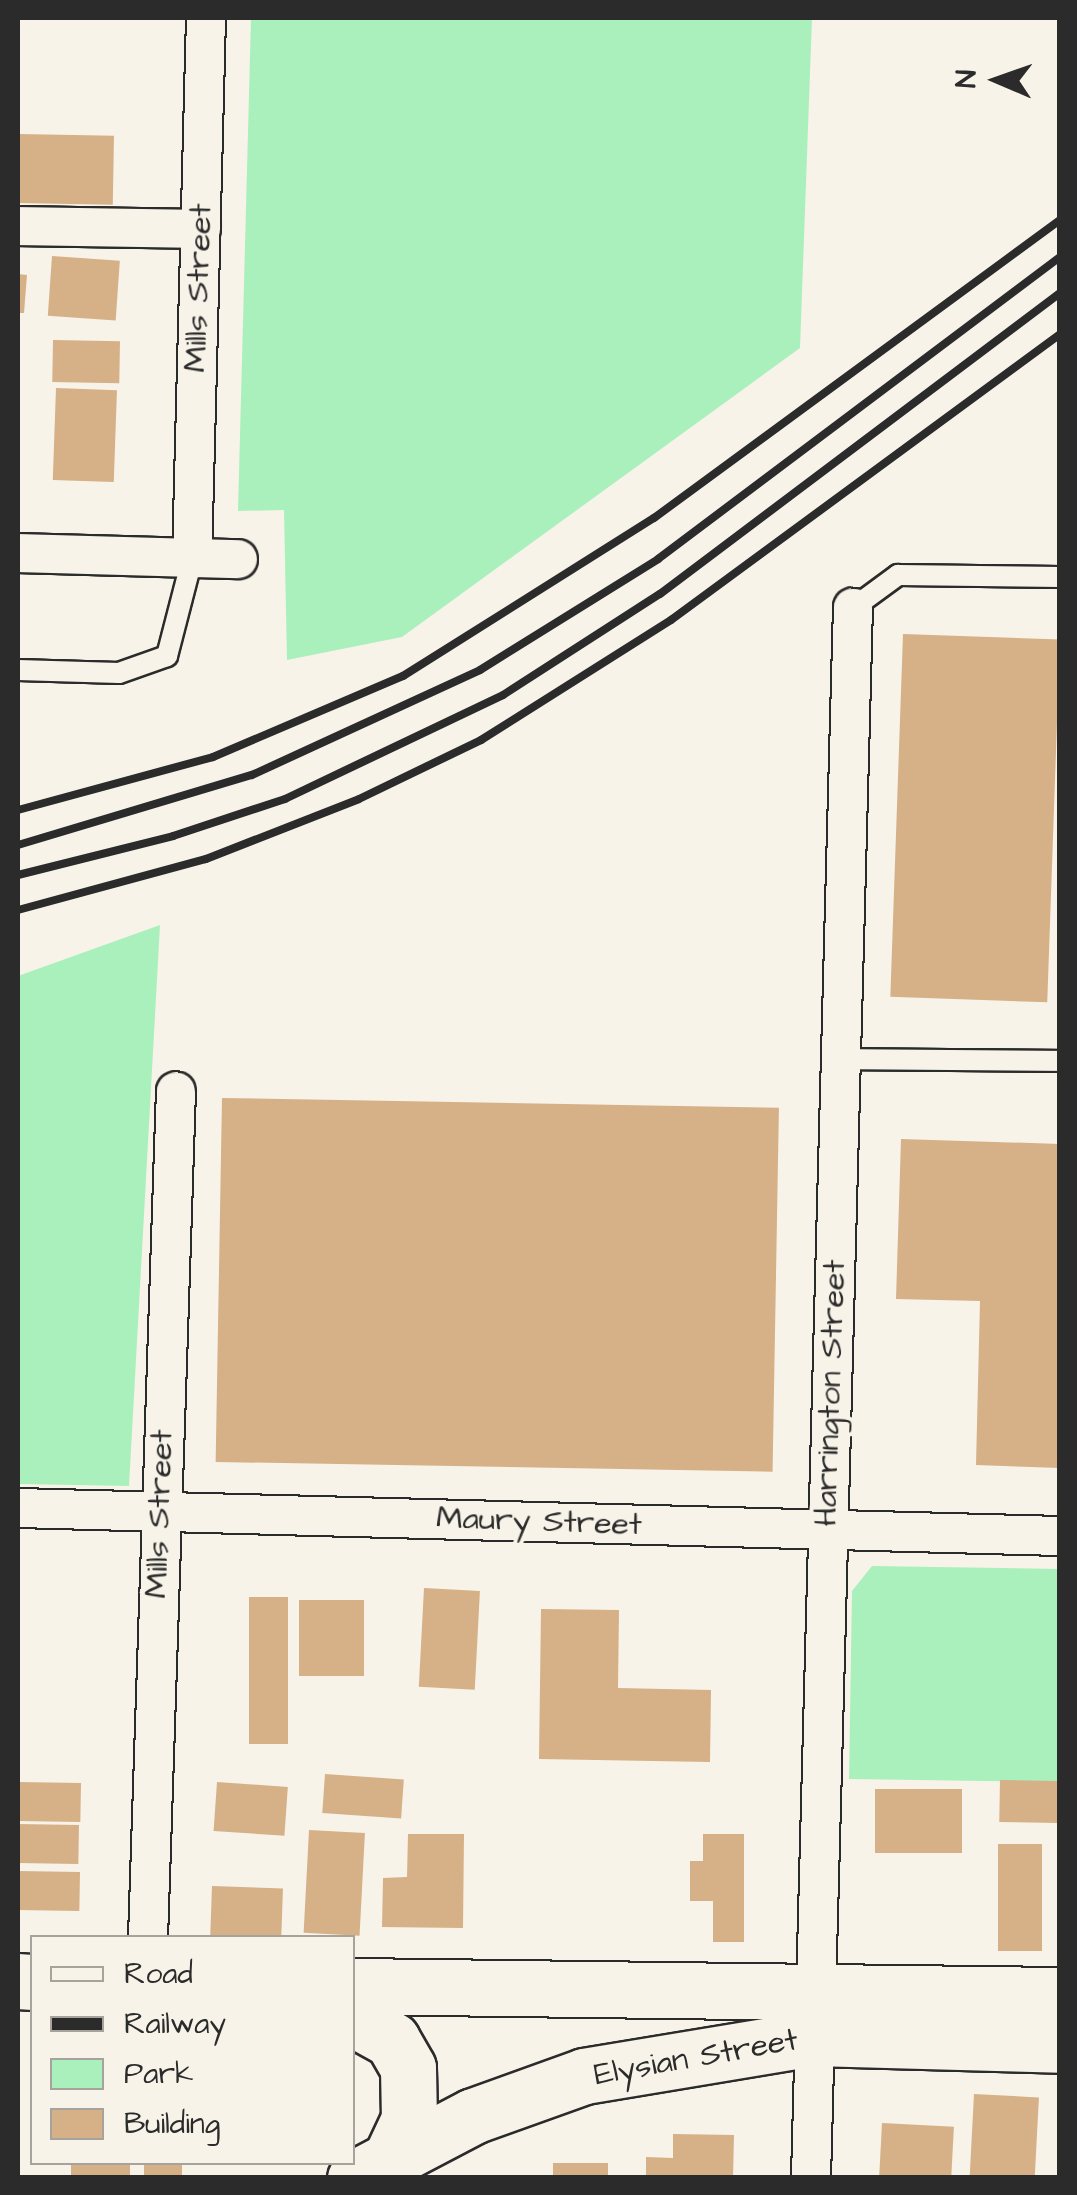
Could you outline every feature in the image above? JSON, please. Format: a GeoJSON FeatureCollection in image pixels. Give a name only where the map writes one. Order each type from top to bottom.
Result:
{"type":"FeatureCollection","features":[{"type":"Feature","properties":{"kind":"main road","name":"Elysian Street"},"geometry":{"type":"LineString","coordinates":[[355,1986],[815,2013],[1060,2045]]}},
{"type":"Feature","properties":{"kind":"main road","name":"Elysian Street"},"geometry":{"type":"LineString","coordinates":[[374,2166],[584,2076],[815,2013],[1060,1995]]}},
{"type":"Feature","properties":{"kind":"main road"},"geometry":{"type":"LineString","coordinates":[[355,2020],[392,2040],[408,2068],[409,2119],[374,2166]]}},
{"type":"Feature","properties":{"kind":"street","name":"Mills Street"},"geometry":{"type":"LineString","coordinates":[[192,558],[206,18]]}},
{"type":"Feature","properties":{"kind":"street"},"geometry":{"type":"LineString","coordinates":[[18,226],[200,229]]}},
{"type":"Feature","properties":{"kind":"street"},"geometry":{"type":"LineString","coordinates":[[18,553],[238,559]]}},
{"type":"Feature","properties":{"kind":"street","name":"Harrington Street"},"geometry":{"type":"LineString","coordinates":[[812,2178],[853,608]]}},
{"type":"Feature","properties":{"kind":"street","name":"Mills Street"},"geometry":{"type":"LineString","coordinates":[[148,1935],[176,1091]]}},
{"type":"Feature","properties":{"kind":"street","name":"Maury Street"},"geometry":{"type":"LineString","coordinates":[[18,1508],[1060,1536]]}},
{"type":"Feature","properties":{"kind":"lane"},"geometry":{"type":"LineString","coordinates":[[18,670],[119,673],[167,656],[192,558]]}},
{"type":"Feature","properties":{"kind":"lane"},"geometry":{"type":"LineString","coordinates":[[853,608],[898,575],[1056,574]]}},
{"type":"Feature","properties":{"kind":"lane"},"geometry":{"type":"LineString","coordinates":[[840,1059],[1060,1061]]}},
{"type":"Feature","properties":{"kind":"green space"},"geometry":{"type":"Polygon","coordinates":[[[251,18],[812,18],[800,348],[402,637],[287,660],[284,510],[238,511],[251,18]]]}},
{"type":"Feature","properties":{"kind":"green space"},"geometry":{"type":"Polygon","coordinates":[[[160,925],[129,1486],[18,1484],[18,976],[160,925]]]}},
{"type":"Feature","properties":{"kind":"green space"},"geometry":{"type":"Polygon","coordinates":[[[872,1566],[1059,1569],[1059,1970],[1057,1782],[849,1779],[852,1591],[872,1566]]]}},
{"type":"Feature","properties":{"kind":"building"},"geometry":{"type":"Polygon","coordinates":[[[18,134],[114,136],[113,205],[18,203],[18,134]]]}},
{"type":"Feature","properties":{"kind":"building"},"geometry":{"type":"Polygon","coordinates":[[[52,256],[120,261],[116,321],[48,316],[52,256]]]}},
{"type":"Feature","properties":{"kind":"building"},"geometry":{"type":"Polygon","coordinates":[[[18,274],[27,275],[24,313],[18,313],[18,274]]]}},
{"type":"Feature","properties":{"kind":"building"},"geometry":{"type":"Polygon","coordinates":[[[53,340],[120,341],[119,383],[52,382],[53,340]]]}},
{"type":"Feature","properties":{"kind":"building"},"geometry":{"type":"Polygon","coordinates":[[[56,388],[117,390],[114,482],[53,480],[56,388]]]}},
{"type":"Feature","properties":{"kind":"building"},"geometry":{"type":"Polygon","coordinates":[[[903,634],[1060,639],[1047,1002],[890,997],[903,634]]]}},
{"type":"Feature","properties":{"kind":"building"},"geometry":{"type":"Polygon","coordinates":[[[222,1098],[779,1108],[773,1472],[216,1462],[222,1098]]]}},
{"type":"Feature","properties":{"kind":"building"},"geometry":{"type":"Polygon","coordinates":[[[901,1139],[1060,1144],[1060,1468],[976,1465],[980,1301],[896,1299],[901,1139]]]}},
{"type":"Feature","properties":{"kind":"building"},"geometry":{"type":"Polygon","coordinates":[[[424,1588],[480,1591],[475,1690],[419,1687],[424,1588]]]}},
{"type":"Feature","properties":{"kind":"building"},"geometry":{"type":"Polygon","coordinates":[[[249,1597],[288,1597],[288,1744],[249,1744],[249,1597]]]}},
{"type":"Feature","properties":{"kind":"building"},"geometry":{"type":"Polygon","coordinates":[[[299,1600],[364,1600],[364,1676],[299,1676],[299,1600]]]}},
{"type":"Feature","properties":{"kind":"building"},"geometry":{"type":"Polygon","coordinates":[[[541,1609],[619,1610],[618,1688],[711,1690],[710,1762],[539,1759],[541,1609]]]}},
{"type":"Feature","properties":{"kind":"building"},"geometry":{"type":"Polygon","coordinates":[[[325,1774],[404,1780],[401,1818],[322,1813],[325,1774]]]}},
{"type":"Feature","properties":{"kind":"building"},"geometry":{"type":"Polygon","coordinates":[[[1000,1780],[1058,1781],[1057,1823],[999,1822],[1000,1780]]]}},
{"type":"Feature","properties":{"kind":"building"},"geometry":{"type":"Polygon","coordinates":[[[18,1782],[81,1783],[80,1822],[18,1821],[18,1782]]]}},
{"type":"Feature","properties":{"kind":"building"},"geometry":{"type":"Polygon","coordinates":[[[217,1782],[288,1787],[284,1836],[214,1831],[217,1782]]]}},
{"type":"Feature","properties":{"kind":"building"},"geometry":{"type":"Polygon","coordinates":[[[875,1789],[962,1789],[962,1853],[875,1853],[875,1789]]]}},
{"type":"Feature","properties":{"kind":"building"},"geometry":{"type":"Polygon","coordinates":[[[18,1824],[79,1825],[78,1864],[18,1863],[18,1824]]]}},
{"type":"Feature","properties":{"kind":"building"},"geometry":{"type":"Polygon","coordinates":[[[309,1830],[365,1833],[360,1936],[304,1933],[309,1830]]]}},
{"type":"Feature","properties":{"kind":"building"},"geometry":{"type":"Polygon","coordinates":[[[408,1834],[464,1834],[463,1928],[382,1927],[383,1878],[407,1877],[408,1834]]]}},
{"type":"Feature","properties":{"kind":"building"},"geometry":{"type":"Polygon","coordinates":[[[703,1834],[744,1834],[744,1942],[713,1942],[713,1901],[690,1901],[690,1861],[703,1861],[703,1834]]]}},
{"type":"Feature","properties":{"kind":"building"},"geometry":{"type":"Polygon","coordinates":[[[998,1844],[1042,1844],[1042,1951],[998,1951],[998,1844]]]}},
{"type":"Feature","properties":{"kind":"building"},"geometry":{"type":"Polygon","coordinates":[[[18,1871],[80,1872],[79,1911],[18,1910],[18,1871]]]}},
{"type":"Feature","properties":{"kind":"building"},"geometry":{"type":"Polygon","coordinates":[[[212,1886],[283,1888],[281,1935],[210,1935],[212,1886]]]}},
{"type":"Feature","properties":{"kind":"building"},"geometry":{"type":"Polygon","coordinates":[[[974,2094],[1039,2097],[1035,2178],[970,2178],[974,2094]]]}},
{"type":"Feature","properties":{"kind":"building"},"geometry":{"type":"Polygon","coordinates":[[[882,2123],[954,2127],[951,2178],[879,2178],[882,2123]]]}},
{"type":"Feature","properties":{"kind":"building"},"geometry":{"type":"Polygon","coordinates":[[[673,2134],[734,2135],[733,2178],[646,2178],[646,2157],[673,2158],[673,2134]]]}},
{"type":"Feature","properties":{"kind":"building"},"geometry":{"type":"Polygon","coordinates":[[[553,2163],[608,2163],[608,2178],[553,2178],[553,2163]]]}},
{"type":"Feature","properties":{"kind":"building"},"geometry":{"type":"Polygon","coordinates":[[[71,2165],[130,2165],[130,2178],[71,2178],[71,2165]]]}},
{"type":"Feature","properties":{"kind":"building"},"geometry":{"type":"Polygon","coordinates":[[[144,2165],[182,2165],[182,2178],[144,2178],[144,2165]]]}},
{"type":"Feature","properties":{"kind":"railway"},"geometry":{"type":"LineString","coordinates":[[18,810],[213,757],[403,676],[654,518],[1060,220]]}},
{"type":"Feature","properties":{"kind":"railway"},"geometry":{"type":"LineString","coordinates":[[18,845],[252,775],[480,670],[658,559],[1060,257]]}},
{"type":"Feature","properties":{"kind":"railway"},"geometry":{"type":"LineString","coordinates":[[18,875],[173,836],[285,799],[503,695],[660,594],[1060,293]]}},
{"type":"Feature","properties":{"kind":"railway"},"geometry":{"type":"LineString","coordinates":[[18,910],[206,859],[359,799],[481,740],[671,620],[1060,334]]}}]}
